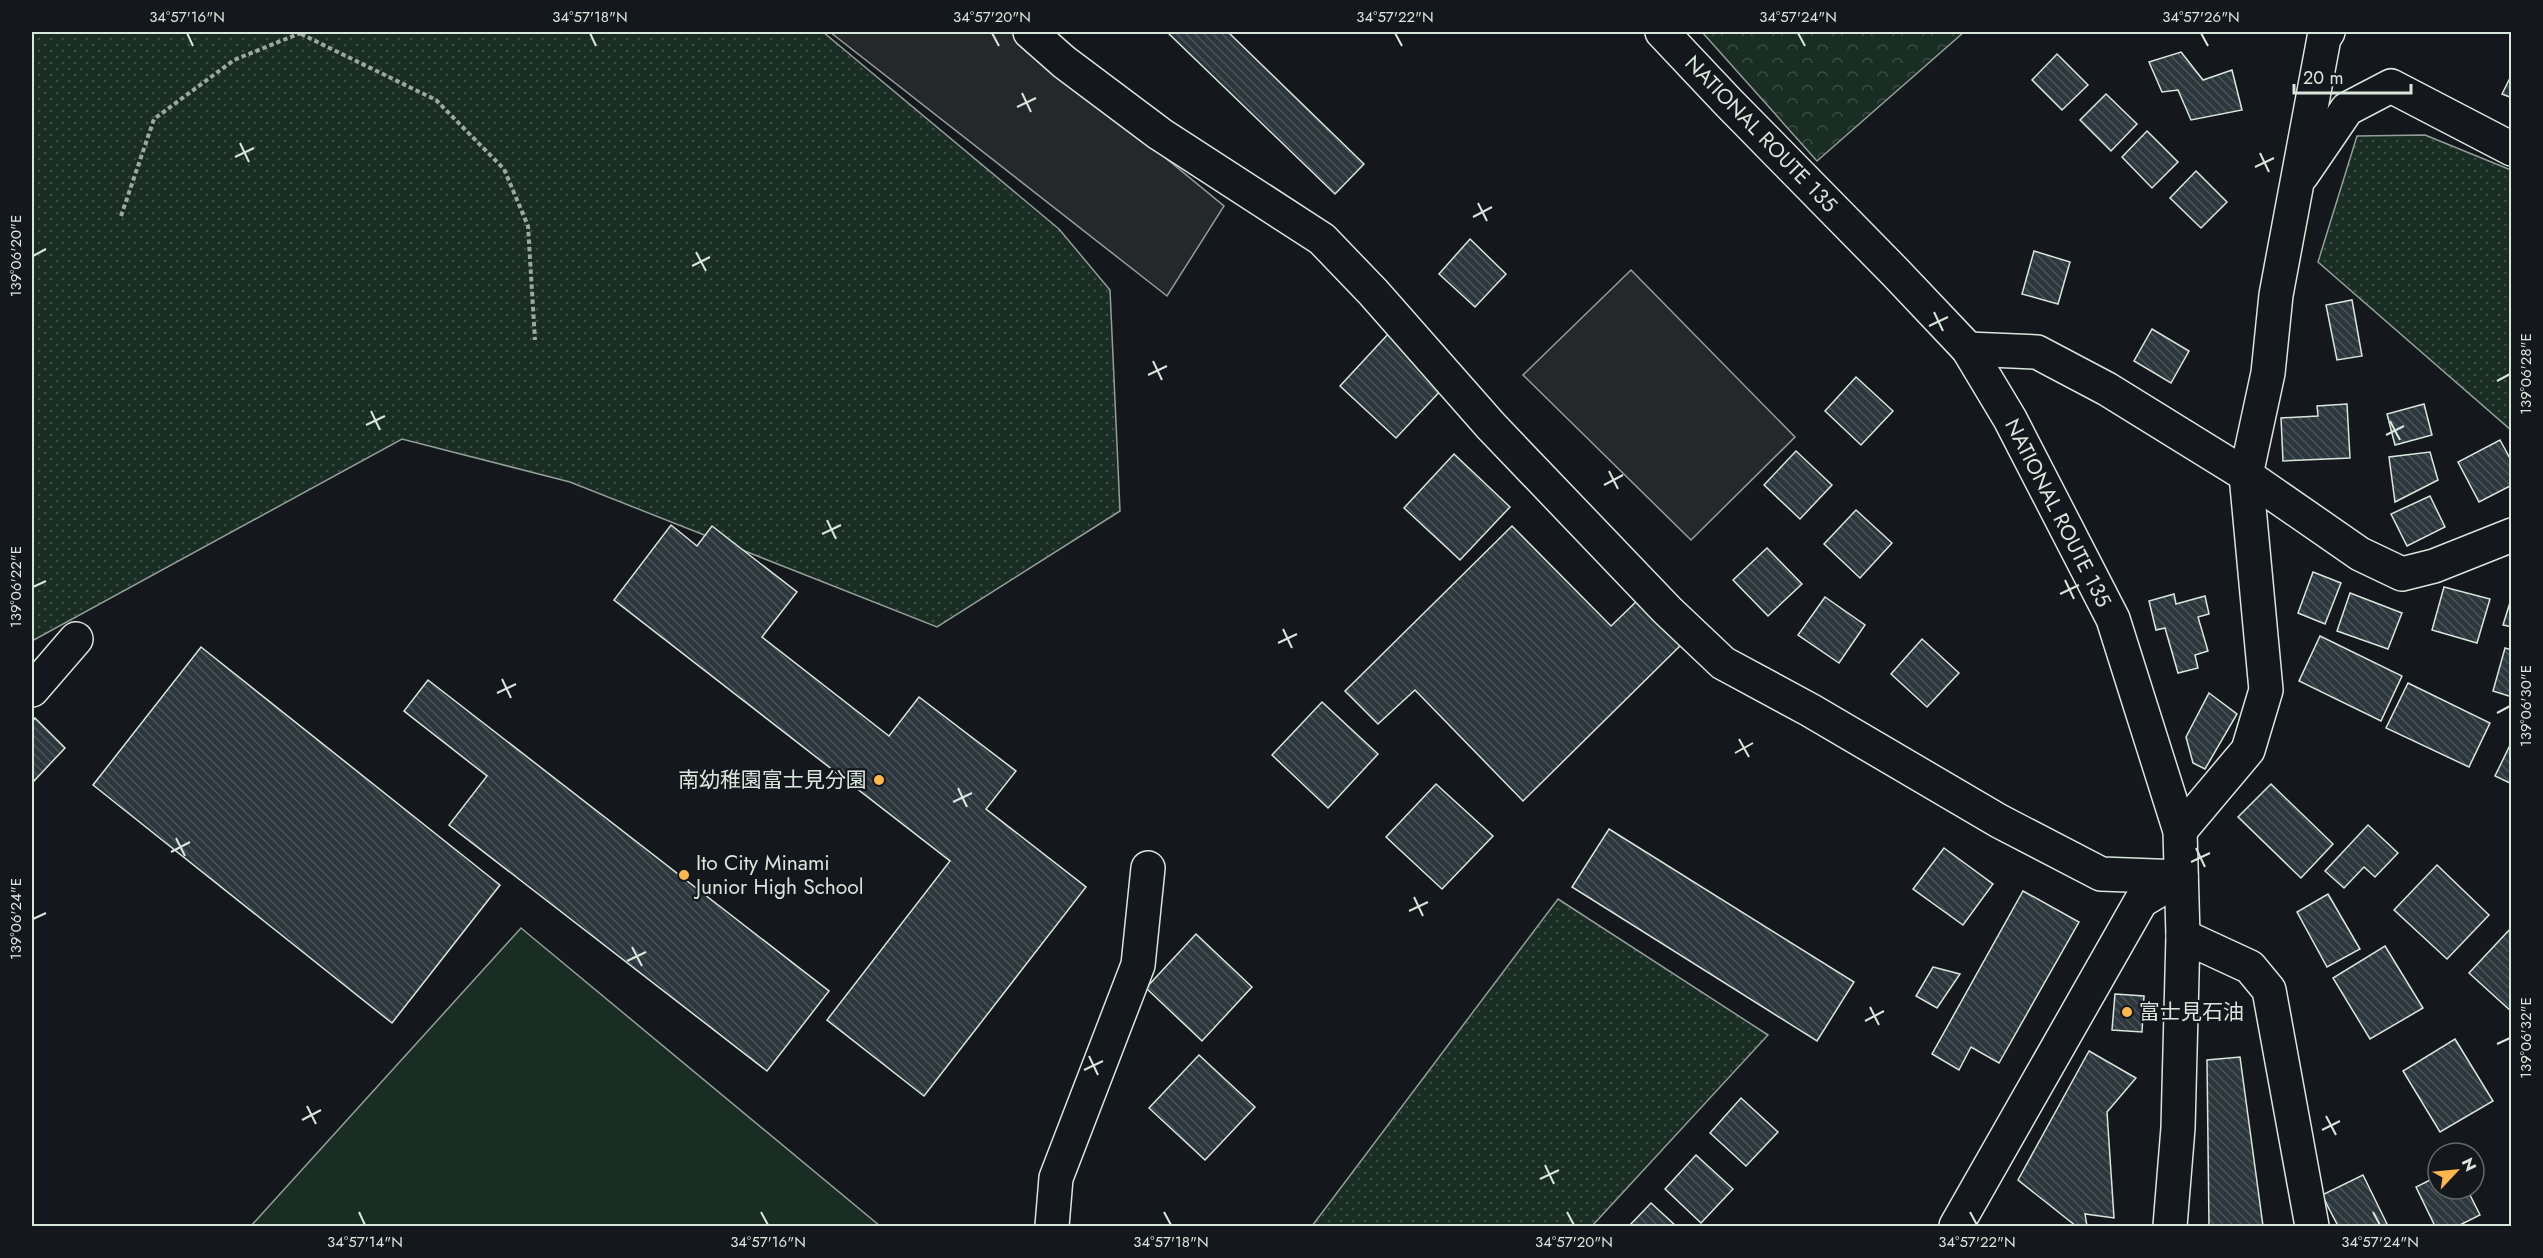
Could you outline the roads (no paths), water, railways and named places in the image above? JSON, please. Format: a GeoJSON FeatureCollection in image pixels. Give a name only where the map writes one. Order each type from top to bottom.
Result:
{"type":"FeatureCollection","features":[{"type":"Feature","properties":{"kind":"main road"},"geometry":{"type":"LineString","coordinates":[[1030,32],[1064,62],[1160,134],[1322,238],[1373,292],[1491,426],[1667,610],[1723,663],[1810,710],[1999,821],[2101,874],[2181,877]]}},
{"type":"Feature","properties":{"kind":"main road","name":"NATIONAL ROUTE 135"},"geometry":{"type":"LineString","coordinates":[[1662,32],[1968,349],[2010,419],[2113,619],[2180,831],[2183,936],[2178,1128],[2170,1227]]}},
{"type":"Feature","properties":{"kind":"main road"},"geometry":{"type":"LineString","coordinates":[[2180,831],[2248,750],[2266,690],[2246,475],[2268,373],[2276,295],[2295,186],[2324,38],[2328,32]]}},
{"type":"Feature","properties":{"kind":"main road"},"geometry":{"type":"LineString","coordinates":[[2295,186],[2347,110],[2391,86],[2511,149]]}},
{"type":"Feature","properties":{"kind":"main road"},"geometry":{"type":"LineString","coordinates":[[1968,349],[2037,352],[2107,389],[2246,475],[2360,554],[2402,574],[2434,566],[2511,535]]}},
{"type":"Feature","properties":{"kind":"main road"},"geometry":{"type":"LineString","coordinates":[[32,690],[76,639]]}},
{"type":"Feature","properties":{"kind":"main road"},"geometry":{"type":"LineString","coordinates":[[1052,1227],[1056,1178],[1138,965],[1148,868]]}},
{"type":"Feature","properties":{"kind":"main road"},"geometry":{"type":"LineString","coordinates":[[1956,1227],[2141,901],[2181,877]]}},
{"type":"Feature","properties":{"kind":"main road"},"geometry":{"type":"LineString","coordinates":[[2183,936],[2250,967],[2269,990],[2312,1227]]}},
{"type":"Feature","properties":{"kind":"place","name":"南幼稚園富士見分園"},"geometry":{"type":"Point","coordinates":[879,780]}},
{"type":"Feature","properties":{"kind":"place","name":"Ito City Minami Junior High School"},"geometry":{"type":"Point","coordinates":[684,875]}},
{"type":"Feature","properties":{"kind":"place","name":"富士見石油"},"geometry":{"type":"Point","coordinates":[2127,1012]}}]}
